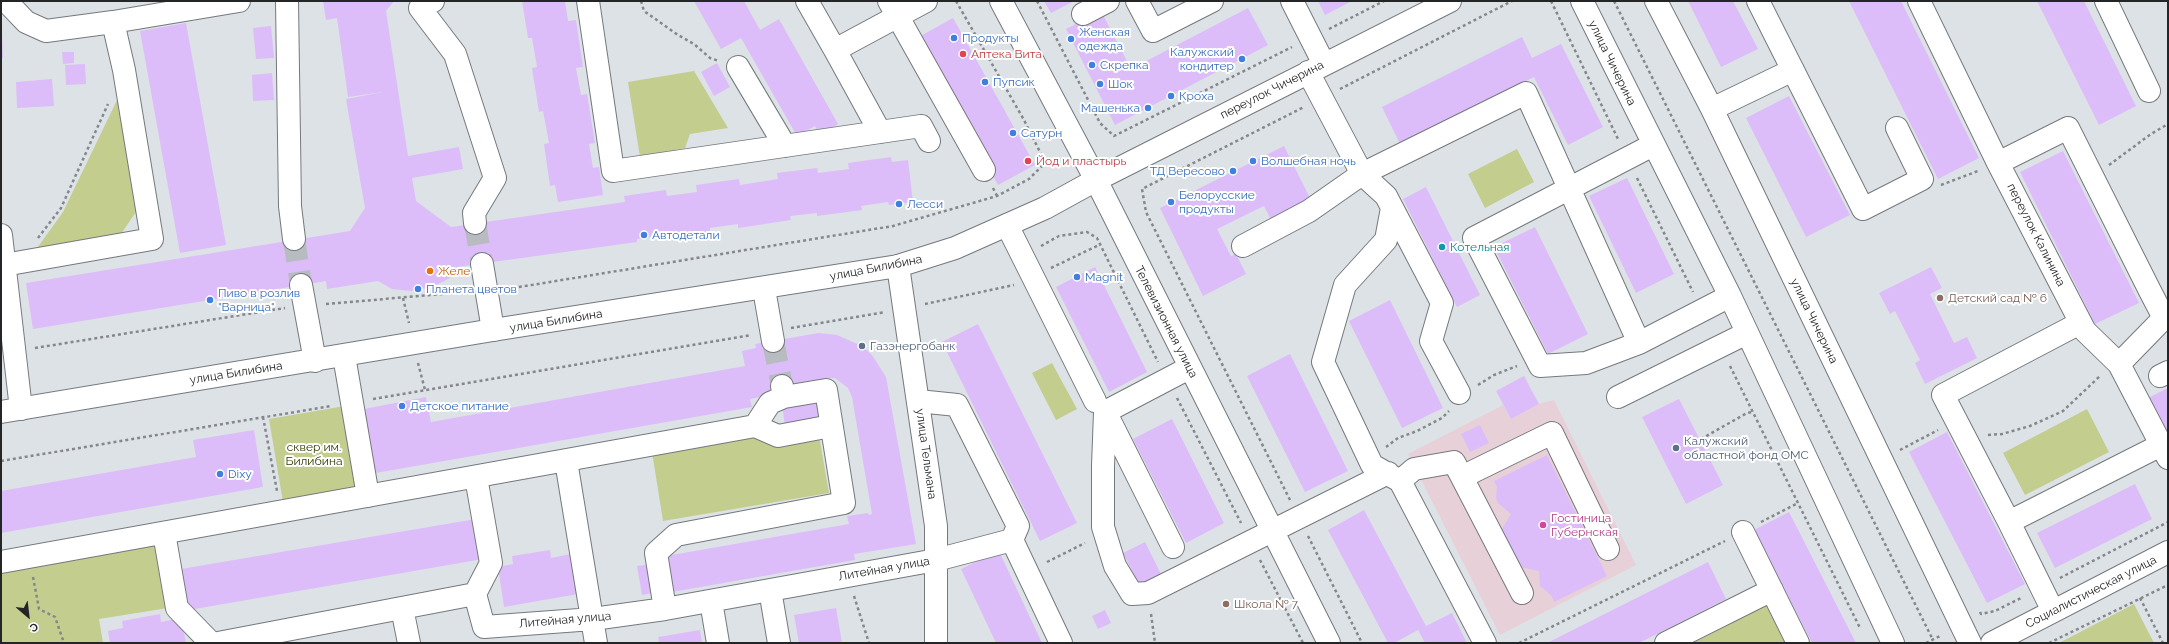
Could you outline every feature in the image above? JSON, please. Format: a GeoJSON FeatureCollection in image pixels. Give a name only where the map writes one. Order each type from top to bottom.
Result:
{"type":"FeatureCollection","features":[{"type":"Feature","properties":{"kind":"street"},"geometry":{"type":"LineString","coordinates":[[6,1],[26,22],[46,31],[113,22],[239,1]]}},
{"type":"Feature","properties":{"kind":"street"},"geometry":{"type":"LineString","coordinates":[[286,1],[290,206],[294,239]]}},
{"type":"Feature","properties":{"kind":"street"},"geometry":{"type":"LineString","coordinates":[[588,1],[613,171],[921,126],[929,141]]}},
{"type":"Feature","properties":{"kind":"street"},"geometry":{"type":"LineString","coordinates":[[807,1],[880,132]]}},
{"type":"Feature","properties":{"kind":"street"},"geometry":{"type":"LineString","coordinates":[[835,50],[893,9],[926,1]]}},
{"type":"Feature","properties":{"kind":"street","name":"Телевизионная улица"},"geometry":{"type":"LineString","coordinates":[[1002,1],[1096,180],[1189,368],[1329,643]]}},
{"type":"Feature","properties":{"kind":"street"},"geometry":{"type":"LineString","coordinates":[[1084,14],[1108,1]]}},
{"type":"Feature","properties":{"kind":"street"},"geometry":{"type":"LineString","coordinates":[[1137,1],[1153,31],[1212,1]]}},
{"type":"Feature","properties":{"kind":"street"},"geometry":{"type":"LineString","coordinates":[[1292,1],[1311,38],[1316,68],[1362,174],[1386,196],[1442,303],[1431,341],[1459,393]]}},
{"type":"Feature","properties":{"kind":"street","name":"переулок Чичерина"},"geometry":{"type":"LineString","coordinates":[[1096,180],[1450,1]]}},
{"type":"Feature","properties":{"kind":"street","name":"улица Чичерина"},"geometry":{"type":"LineString","coordinates":[[1582,1],[1730,296],[1893,643]]}},
{"type":"Feature","properties":{"kind":"street","name":"улица Чичерина"},"geometry":{"type":"LineString","coordinates":[[1656,1],[1712,109],[1970,643]]}},
{"type":"Feature","properties":{"kind":"street"},"geometry":{"type":"LineString","coordinates":[[1758,1],[1863,209],[1922,179],[1897,128]]}},
{"type":"Feature","properties":{"kind":"street","name":"переулок Калинина"},"geometry":{"type":"LineString","coordinates":[[1919,1],[1998,163],[2080,323],[2085,331],[2119,364],[2165,452]]}},
{"type":"Feature","properties":{"kind":"street"},"geometry":{"type":"LineString","coordinates":[[2106,1],[2149,91]]}},
{"type":"Feature","properties":{"kind":"street"},"geometry":{"type":"LineString","coordinates":[[423,3],[455,54],[495,178],[474,212],[475,223]]}},
{"type":"Feature","properties":{"kind":"street"},"geometry":{"type":"LineString","coordinates":[[893,9],[984,170]]}},
{"type":"Feature","properties":{"kind":"street"},"geometry":{"type":"LineString","coordinates":[[12,263],[152,239],[124,70],[113,22]]}},
{"type":"Feature","properties":{"kind":"street"},"geometry":{"type":"LineString","coordinates":[[738,67],[785,146]]}},
{"type":"Feature","properties":{"kind":"street"},"geometry":{"type":"LineString","coordinates":[[1712,109],[1793,70]]}},
{"type":"Feature","properties":{"kind":"street"},"geometry":{"type":"LineString","coordinates":[[1243,246],[1309,212],[1362,174],[1526,93],[1639,343]]}},
{"type":"Feature","properties":{"kind":"street"},"geometry":{"type":"LineString","coordinates":[[1998,163],[2068,128],[2166,318],[2119,364]]}},
{"type":"Feature","properties":{"kind":"street"},"geometry":{"type":"LineString","coordinates":[[1653,145],[1569,187],[1474,238],[1540,366],[1586,363],[1639,343],[1730,296]]}},
{"type":"Feature","properties":{"kind":"street","name":"улица Билибина"},"geometry":{"type":"LineString","coordinates":[[11,410],[315,361],[493,330],[898,266],[955,248],[1045,208],[1096,180]]}},
{"type":"Feature","properties":{"kind":"street"},"geometry":{"type":"LineString","coordinates":[[1392,208],[1386,240],[1345,285],[1323,362],[1372,466],[1394,477],[1485,643]]}},
{"type":"Feature","properties":{"kind":"street"},"geometry":{"type":"LineString","coordinates":[[1007,225],[1173,547]]}},
{"type":"Feature","properties":{"kind":"street"},"geometry":{"type":"LineString","coordinates":[[1,235],[12,263],[15,352],[11,410]]}},
{"type":"Feature","properties":{"kind":"street"},"geometry":{"type":"LineString","coordinates":[[482,264],[493,330]]}},
{"type":"Feature","properties":{"kind":"street","name":"улица Тельмана"},"geometry":{"type":"LineString","coordinates":[[898,266],[936,526],[936,643]]}},
{"type":"Feature","properties":{"kind":"street"},"geometry":{"type":"LineString","coordinates":[[764,288],[772,336]]}},
{"type":"Feature","properties":{"kind":"street"},"geometry":{"type":"LineString","coordinates":[[303,295],[315,361]]}},
{"type":"Feature","properties":{"kind":"street"},"geometry":{"type":"LineString","coordinates":[[2053,611],[1943,395],[2080,323]]}},
{"type":"Feature","properties":{"kind":"street"},"geometry":{"type":"LineString","coordinates":[[1618,397],[1747,333]]}},
{"type":"Feature","properties":{"kind":"street"},"geometry":{"type":"LineString","coordinates":[[344,356],[368,496]]}},
{"type":"Feature","properties":{"kind":"street"},"geometry":{"type":"LineString","coordinates":[[1100,406],[1167,380],[1189,368]]}},
{"type":"Feature","properties":{"kind":"street"},"geometry":{"type":"LineString","coordinates":[[665,609],[656,553],[676,534],[844,504],[826,390],[783,391],[770,403],[755,426]]}},
{"type":"Feature","properties":{"kind":"street"},"geometry":{"type":"LineString","coordinates":[[918,401],[957,405],[1018,526],[1012,540],[1061,643]]}},
{"type":"Feature","properties":{"kind":"street"},"geometry":{"type":"LineString","coordinates":[[1100,406],[1103,527],[1115,566],[1132,594],[1148,593],[1299,517],[1394,477],[1414,469],[1454,462],[1522,593]]}},
{"type":"Feature","properties":{"kind":"street"},"geometry":{"type":"LineString","coordinates":[[1,562],[755,426],[778,436],[831,426]]}},
{"type":"Feature","properties":{"kind":"street"},"geometry":{"type":"LineString","coordinates":[[1462,477],[1552,433],[1608,549]]}},
{"type":"Feature","properties":{"kind":"street"},"geometry":{"type":"LineString","coordinates":[[2009,522],[2165,452]]}},
{"type":"Feature","properties":{"kind":"street"},"geometry":{"type":"LineString","coordinates":[[566,461],[596,643]]}},
{"type":"Feature","properties":{"kind":"street"},"geometry":{"type":"LineString","coordinates":[[218,643],[475,594],[491,563],[476,477]]}},
{"type":"Feature","properties":{"kind":"street"},"geometry":{"type":"LineString","coordinates":[[164,532],[177,608],[211,643]]}},
{"type":"Feature","properties":{"kind":"street"},"geometry":{"type":"LineString","coordinates":[[1743,532],[1798,643]]}},
{"type":"Feature","properties":{"kind":"street","name":"Литейная улица"},"geometry":{"type":"LineString","coordinates":[[475,594],[484,627],[593,619],[665,609],[936,560],[1012,540]]}},
{"type":"Feature","properties":{"kind":"street","name":"Социалистическая улица"},"geometry":{"type":"LineString","coordinates":[[1992,643],[2168,552]]}},
{"type":"Feature","properties":{"kind":"street"},"geometry":{"type":"LineString","coordinates":[[770,590],[779,643]]}},
{"type":"Feature","properties":{"kind":"street"},"geometry":{"type":"LineString","coordinates":[[1666,643],[1772,590]]}},
{"type":"Feature","properties":{"kind":"street"},"geometry":{"type":"LineString","coordinates":[[711,601],[718,643]]}},
{"type":"Feature","properties":{"kind":"street"},"geometry":{"type":"LineString","coordinates":[[402,608],[409,643]]}},
{"type":"Feature","properties":{"kind":"path"},"geometry":{"type":"LineString","coordinates":[[641,1],[644,11],[678,35],[694,44],[710,58],[738,67]]}},
{"type":"Feature","properties":{"kind":"path"},"geometry":{"type":"LineString","coordinates":[[15,352],[303,295],[403,298],[454,292],[487,292],[894,226],[997,196],[1030,179],[1042,166],[1041,154],[1024,120],[956,1]]}},
{"type":"Feature","properties":{"kind":"path"},"geometry":{"type":"LineString","coordinates":[[1037,1],[1100,123],[1114,136],[1384,1]]}},
{"type":"Feature","properties":{"kind":"path"},"geometry":{"type":"LineString","coordinates":[[1614,1],[1932,640]]}},
{"type":"Feature","properties":{"kind":"path"},"geometry":{"type":"LineString","coordinates":[[12,263],[61,208],[110,99]]}},
{"type":"Feature","properties":{"kind":"path"},"geometry":{"type":"LineString","coordinates":[[2093,177],[2151,134],[2168,124]]}},
{"type":"Feature","properties":{"kind":"path"},"geometry":{"type":"LineString","coordinates":[[1922,179],[1931,187],[1948,184],[1998,163]]}},
{"type":"Feature","properties":{"kind":"path"},"geometry":{"type":"LineString","coordinates":[[1036,248],[1059,236],[1088,232],[1097,238],[1099,245],[1167,380],[1303,643]]}},
{"type":"Feature","properties":{"kind":"path"},"geometry":{"type":"LineString","coordinates":[[1,461],[264,417],[772,336],[905,309],[1026,282],[1099,245]]}},
{"type":"Feature","properties":{"kind":"path"},"geometry":{"type":"LineString","coordinates":[[1898,451],[1959,428],[2002,434],[2030,426],[2063,411],[2095,379],[2119,364]]}},
{"type":"Feature","properties":{"kind":"path"},"geometry":{"type":"LineString","coordinates":[[1700,439],[1747,413],[1752,412]]}},
{"type":"Feature","properties":{"kind":"path"},"geometry":{"type":"LineString","coordinates":[[264,417],[281,512]]}},
{"type":"Feature","properties":{"kind":"path"},"geometry":{"type":"LineString","coordinates":[[1895,444],[1902,458]]}},
{"type":"Feature","properties":{"kind":"path"},"geometry":{"type":"LineString","coordinates":[[1520,643],[1798,503]]}},
{"type":"Feature","properties":{"kind":"path"},"geometry":{"type":"LineString","coordinates":[[1299,517],[1362,643]]}},
{"type":"Feature","properties":{"kind":"path"},"geometry":{"type":"LineString","coordinates":[[1978,607],[1981,614],[1995,611],[2168,522]]}},
{"type":"Feature","properties":{"kind":"path"},"geometry":{"type":"LineString","coordinates":[[1027,572],[1083,545],[1103,527]]}},
{"type":"Feature","properties":{"kind":"path"},"geometry":{"type":"LineString","coordinates":[[29,557],[39,609],[55,617],[64,643]]}},
{"type":"Feature","properties":{"kind":"path"},"geometry":{"type":"LineString","coordinates":[[845,576],[858,606],[869,643]]}},
{"type":"Feature","properties":{"kind":"path"},"geometry":{"type":"LineString","coordinates":[[2049,643],[2168,585]]}},
{"type":"Feature","properties":{"kind":"path"},"geometry":{"type":"LineString","coordinates":[[1148,593],[1155,643]]}},
{"type":"Feature","properties":{"kind":"path"},"geometry":{"type":"LineString","coordinates":[[2140,598],[2163,643]]}},
{"type":"Feature","properties":{"kind":"shaded area"},"geometry":{"type":"Polygon","coordinates":[[[1554,400],[1636,565],[1500,635],[1408,454],[1503,405],[1511,419],[1539,404],[1554,400]]]}},
{"type":"Feature","properties":{"kind":"green space"},"geometry":{"type":"Polygon","coordinates":[[[694,71],[728,128],[690,134],[685,148],[640,157],[628,82],[694,71]]]}},
{"type":"Feature","properties":{"kind":"green space"},"geometry":{"type":"Polygon","coordinates":[[[119,96],[140,206],[121,234],[35,251],[63,212],[119,96]]]}},
{"type":"Feature","properties":{"kind":"green space"},"geometry":{"type":"Polygon","coordinates":[[[1517,149],[1534,182],[1485,208],[1468,174],[1517,149]]]}},
{"type":"Feature","properties":{"kind":"green space"},"geometry":{"type":"Polygon","coordinates":[[[1052,363],[1077,409],[1056,420],[1032,373],[1052,363]]]}},
{"type":"Feature","properties":{"kind":"green space","name":"сквер им. Билибина"},"geometry":{"type":"Polygon","coordinates":[[[345,406],[359,488],[283,502],[269,419],[345,406]]]}},
{"type":"Feature","properties":{"kind":"green space"},"geometry":{"type":"Polygon","coordinates":[[[2087,409],[2109,452],[2025,495],[2003,453],[2087,409]]]}},
{"type":"Feature","properties":{"kind":"green space"},"geometry":{"type":"Polygon","coordinates":[[[817,424],[829,493],[663,521],[652,452],[817,424]]]}},
{"type":"Feature","properties":{"kind":"green space"},"geometry":{"type":"Polygon","coordinates":[[[157,543],[168,608],[99,619],[103,643],[1,643],[1,571],[157,543]]]}},
{"type":"Feature","properties":{"kind":"green space"},"geometry":{"type":"Polygon","coordinates":[[[1769,604],[1788,643],[1693,643],[1769,604]]]}},
{"type":"Feature","properties":{"kind":"green space"},"geometry":{"type":"Polygon","coordinates":[[[2134,604],[2154,643],[2059,643],[2134,604]]]}},
{"type":"Feature","properties":{"kind":"building"},"geometry":{"type":"Polygon","coordinates":[[[323,1],[394,1],[386,11],[408,156],[459,147],[463,169],[412,178],[416,201],[451,227],[625,202],[624,196],[666,190],[667,196],[697,192],[696,185],[739,179],[740,185],[778,179],[777,173],[817,168],[818,173],[849,169],[848,163],[891,157],[892,162],[908,160],[913,202],[889,205],[888,202],[861,206],[862,210],[817,216],[817,213],[790,216],[791,220],[738,228],[738,224],[710,228],[710,232],[665,238],[665,235],[637,239],[637,242],[457,267],[450,278],[432,287],[411,291],[392,289],[378,281],[327,289],[326,281],[33,329],[26,283],[350,231],[365,208],[346,99],[383,92],[348,97],[337,18],[326,20],[323,1]]]}},
{"type":"Feature","properties":{"kind":"building"},"geometry":{"type":"Polygon","coordinates":[[[522,1],[565,1],[568,21],[576,20],[583,67],[576,68],[581,95],[587,94],[595,143],[589,144],[593,168],[599,167],[603,195],[558,202],[555,185],[550,186],[544,144],[549,143],[543,111],[539,112],[532,68],[537,67],[532,38],[528,38],[522,1]]]}},
{"type":"Feature","properties":{"kind":"building"},"geometry":{"type":"Polygon","coordinates":[[[694,1],[744,1],[760,30],[779,19],[838,124],[820,135],[815,126],[797,136],[741,38],[721,49],[694,1]]]}},
{"type":"Feature","properties":{"kind":"building"},"geometry":{"type":"Polygon","coordinates":[[[1044,1],[1074,1],[1051,13],[1044,1]]]}},
{"type":"Feature","properties":{"kind":"building"},"geometry":{"type":"Polygon","coordinates":[[[1318,1],[1352,1],[1325,15],[1318,1]]]}},
{"type":"Feature","properties":{"kind":"building"},"geometry":{"type":"Polygon","coordinates":[[[1688,1],[1733,1],[1758,49],[1721,67],[1688,1]]]}},
{"type":"Feature","properties":{"kind":"building"},"geometry":{"type":"Polygon","coordinates":[[[1849,1],[1901,1],[1979,158],[1938,179],[1849,1]]]}},
{"type":"Feature","properties":{"kind":"building"},"geometry":{"type":"Polygon","coordinates":[[[2037,1],[2084,1],[2136,106],[2099,125],[2037,1]]]}},
{"type":"Feature","properties":{"kind":"building"},"geometry":{"type":"Polygon","coordinates":[[[1248,8],[1268,45],[1115,125],[1066,29],[1101,11],[1131,69],[1248,8]]]}},
{"type":"Feature","properties":{"kind":"building"},"geometry":{"type":"Polygon","coordinates":[[[953,18],[1035,165],[998,185],[917,38],[953,18]]]}},
{"type":"Feature","properties":{"kind":"building"},"geometry":{"type":"Polygon","coordinates":[[[186,23],[226,245],[180,253],[140,31],[186,23]]]}},
{"type":"Feature","properties":{"kind":"building"},"geometry":{"type":"Polygon","coordinates":[[[271,26],[274,58],[256,59],[253,28],[271,26]]]}},
{"type":"Feature","properties":{"kind":"building"},"geometry":{"type":"Polygon","coordinates":[[[2,32],[3,58],[1,59],[1,33],[2,32]]]}},
{"type":"Feature","properties":{"kind":"building"},"geometry":{"type":"Polygon","coordinates":[[[1522,37],[1532,58],[1561,44],[1603,127],[1568,145],[1534,77],[1400,144],[1382,107],[1522,37]]]}},
{"type":"Feature","properties":{"kind":"building"},"geometry":{"type":"Polygon","coordinates":[[[62,52],[74,52],[74,63],[63,64],[62,52]]]}},
{"type":"Feature","properties":{"kind":"building"},"geometry":{"type":"Polygon","coordinates":[[[717,63],[730,87],[714,96],[701,72],[717,63]]]}},
{"type":"Feature","properties":{"kind":"building"},"geometry":{"type":"Polygon","coordinates":[[[85,64],[86,84],[66,85],[65,65],[85,64]]]}},
{"type":"Feature","properties":{"kind":"building"},"geometry":{"type":"Polygon","coordinates":[[[272,73],[274,100],[253,101],[252,75],[272,73]]]}},
{"type":"Feature","properties":{"kind":"building"},"geometry":{"type":"Polygon","coordinates":[[[52,79],[54,106],[17,108],[16,82],[52,79]]]}},
{"type":"Feature","properties":{"kind":"building"},"geometry":{"type":"Polygon","coordinates":[[[1789,96],[1850,215],[1806,237],[1746,118],[1789,96]]]}},
{"type":"Feature","properties":{"kind":"building"},"geometry":{"type":"Polygon","coordinates":[[[1284,146],[1313,204],[1273,224],[1264,206],[1217,229],[1231,256],[1236,254],[1246,274],[1203,296],[1160,208],[1284,146]]]}},
{"type":"Feature","properties":{"kind":"building"},"geometry":{"type":"Polygon","coordinates":[[[2063,151],[2139,303],[2095,324],[2020,172],[2063,151]]]}},
{"type":"Feature","properties":{"kind":"building"},"geometry":{"type":"Polygon","coordinates":[[[1627,178],[1674,274],[1636,293],[1589,196],[1627,178]]]}},
{"type":"Feature","properties":{"kind":"building","name":"Котельная"},"geometry":{"type":"Polygon","coordinates":[[[1426,187],[1480,295],[1457,307],[1403,199],[1426,187]]]}},
{"type":"Feature","properties":{"kind":"building"},"geometry":{"type":"Polygon","coordinates":[[[1535,227],[1588,334],[1548,354],[1494,247],[1535,227]]]}},
{"type":"Feature","properties":{"kind":"building"},"geometry":{"type":"Polygon","coordinates":[[[1095,267],[1147,372],[1109,392],[1056,287],[1095,267]]]}},
{"type":"Feature","properties":{"kind":"building"},"geometry":{"type":"Polygon","coordinates":[[[1931,267],[1942,288],[1930,294],[1954,343],[1967,337],[1977,358],[1925,384],[1915,363],[1920,360],[1895,311],[1890,314],[1879,293],[1931,267]]]}},
{"type":"Feature","properties":{"kind":"building"},"geometry":{"type":"Polygon","coordinates":[[[1390,300],[1443,408],[1402,428],[1349,321],[1390,300]]]}},
{"type":"Feature","properties":{"kind":"building"},"geometry":{"type":"Polygon","coordinates":[[[978,324],[1077,523],[1040,541],[942,342],[978,324]]]}},
{"type":"Feature","properties":{"kind":"building"},"geometry":{"type":"Polygon","coordinates":[[[819,333],[837,335],[862,346],[872,355],[886,377],[916,544],[854,554],[855,560],[672,592],[666,556],[849,524],[847,516],[868,513],[869,515],[872,514],[852,397],[848,388],[835,378],[774,387],[776,394],[750,399],[752,407],[370,474],[359,410],[426,397],[431,422],[745,366],[742,351],[756,348],[755,344],[819,333]]]}},
{"type":"Feature","properties":{"kind":"building"},"geometry":{"type":"Polygon","coordinates":[[[1290,354],[1348,471],[1305,492],[1247,376],[1290,354]]]}},
{"type":"Feature","properties":{"kind":"building"},"geometry":{"type":"Polygon","coordinates":[[[1524,376],[1539,404],[1511,419],[1496,391],[1524,376]]]}},
{"type":"Feature","properties":{"kind":"building"},"geometry":{"type":"Polygon","coordinates":[[[2168,388],[2168,437],[2148,398],[2168,388]]]}},
{"type":"Feature","properties":{"kind":"building"},"geometry":{"type":"Polygon","coordinates":[[[820,399],[823,419],[785,426],[782,405],[820,399]]]}},
{"type":"Feature","properties":{"kind":"building"},"geometry":{"type":"Polygon","coordinates":[[[1679,399],[1723,485],[1686,504],[1642,417],[1679,399]]]}},
{"type":"Feature","properties":{"kind":"building"},"geometry":{"type":"Polygon","coordinates":[[[1172,419],[1224,523],[1186,543],[1133,439],[1172,419]]]}},
{"type":"Feature","properties":{"kind":"building"},"geometry":{"type":"Polygon","coordinates":[[[1480,425],[1489,443],[1470,452],[1461,434],[1480,425]]]}},
{"type":"Feature","properties":{"kind":"building"},"geometry":{"type":"Polygon","coordinates":[[[254,430],[263,487],[1,533],[1,491],[196,457],[193,440],[254,430]]]}},
{"type":"Feature","properties":{"kind":"building"},"geometry":{"type":"Polygon","coordinates":[[[1947,432],[2025,584],[1987,603],[1909,452],[1947,432]]]}},
{"type":"Feature","properties":{"kind":"building","name":"Гостиница Губернская"},"geometry":{"type":"Polygon","coordinates":[[[1547,455],[1607,576],[1554,602],[1551,595],[1540,586],[1539,571],[1520,567],[1501,538],[1502,529],[1511,514],[1498,503],[1496,498],[1497,487],[1494,481],[1547,455]]]}},
{"type":"Feature","properties":{"kind":"building"},"geometry":{"type":"Polygon","coordinates":[[[2135,484],[2152,519],[2055,568],[2037,533],[2135,484]]]}},
{"type":"Feature","properties":{"kind":"building"},"geometry":{"type":"Polygon","coordinates":[[[1364,510],[1426,626],[1452,613],[1467,643],[1425,643],[1418,630],[1394,643],[1388,643],[1328,530],[1364,510]]]}},
{"type":"Feature","properties":{"kind":"building"},"geometry":{"type":"Polygon","coordinates":[[[1789,512],[1856,643],[1812,643],[1754,530],[1789,512]]]}},
{"type":"Feature","properties":{"kind":"building"},"geometry":{"type":"Polygon","coordinates":[[[476,519],[483,559],[189,610],[181,569],[476,519]]]}},
{"type":"Feature","properties":{"kind":"building"},"geometry":{"type":"Polygon","coordinates":[[[1145,542],[1162,576],[1141,588],[1123,553],[1145,542]]]}},
{"type":"Feature","properties":{"kind":"building"},"geometry":{"type":"Polygon","coordinates":[[[550,550],[551,558],[571,554],[578,594],[504,607],[498,567],[513,564],[512,556],[550,550]]]}},
{"type":"Feature","properties":{"kind":"building"},"geometry":{"type":"Polygon","coordinates":[[[999,551],[1042,643],[996,643],[961,569],[999,551]]]}},
{"type":"Feature","properties":{"kind":"building"},"geometry":{"type":"Polygon","coordinates":[[[1708,562],[1726,599],[1639,643],[1547,643],[1708,562]]]}},
{"type":"Feature","properties":{"kind":"building"},"geometry":{"type":"Polygon","coordinates":[[[653,564],[658,592],[642,595],[637,566],[653,564]]]}},
{"type":"Feature","properties":{"kind":"building"},"geometry":{"type":"Polygon","coordinates":[[[836,608],[842,643],[799,643],[794,615],[836,608]]]}},
{"type":"Feature","properties":{"kind":"building"},"geometry":{"type":"Polygon","coordinates":[[[1105,610],[1111,623],[1098,629],[1092,616],[1105,610]]]}},
{"type":"Feature","properties":{"kind":"building"},"geometry":{"type":"Polygon","coordinates":[[[160,614],[161,622],[181,618],[186,643],[110,643],[108,631],[123,628],[122,621],[160,614]]]}},
{"type":"Feature","properties":{"kind":"building"},"geometry":{"type":"Polygon","coordinates":[[[700,630],[702,643],[659,643],[658,637],[700,630]]]}},
{"type":"Feature","properties":{"kind":"tunnel"},"geometry":{"type":"LineString","coordinates":[[475,223],[482,264]]}},
{"type":"Feature","properties":{"kind":"tunnel"},"geometry":{"type":"LineString","coordinates":[[294,239],[301,285]]}},
{"type":"Feature","properties":{"kind":"tunnel"},"geometry":{"type":"LineString","coordinates":[[773,341],[782,386]]}},
{"type":"Feature","properties":{"kind":"place","name":"Продукты"},"geometry":{"type":"Point","coordinates":[954,38]}},
{"type":"Feature","properties":{"kind":"place","name":"Женская одежда"},"geometry":{"type":"Point","coordinates":[1071,39]}},
{"type":"Feature","properties":{"kind":"place","name":"Аптека Вита"},"geometry":{"type":"Point","coordinates":[963,54]}},
{"type":"Feature","properties":{"kind":"place","name":"Калужский кондитер"},"geometry":{"type":"Point","coordinates":[1242,59]}},
{"type":"Feature","properties":{"kind":"place","name":"Скрепка"},"geometry":{"type":"Point","coordinates":[1092,65]}},
{"type":"Feature","properties":{"kind":"place","name":"Пупсик"},"geometry":{"type":"Point","coordinates":[985,82]}},
{"type":"Feature","properties":{"kind":"place","name":"Шок"},"geometry":{"type":"Point","coordinates":[1100,84]}},
{"type":"Feature","properties":{"kind":"place","name":"Кроха"},"geometry":{"type":"Point","coordinates":[1171,96]}},
{"type":"Feature","properties":{"kind":"place","name":"Машенька"},"geometry":{"type":"Point","coordinates":[1148,108]}},
{"type":"Feature","properties":{"kind":"place","name":"Сатурн"},"geometry":{"type":"Point","coordinates":[1013,133]}},
{"type":"Feature","properties":{"kind":"place","name":"Йод и пластырь"},"geometry":{"type":"Point","coordinates":[1028,161]}},
{"type":"Feature","properties":{"kind":"place","name":"Волшебная ночь"},"geometry":{"type":"Point","coordinates":[1253,161]}},
{"type":"Feature","properties":{"kind":"place","name":"ТД Вересово"},"geometry":{"type":"Point","coordinates":[1233,171]}},
{"type":"Feature","properties":{"kind":"place","name":"Белорусские продукты"},"geometry":{"type":"Point","coordinates":[1171,202]}},
{"type":"Feature","properties":{"kind":"place","name":"Лесси"},"geometry":{"type":"Point","coordinates":[899,204]}},
{"type":"Feature","properties":{"kind":"place","name":"Автодетали"},"geometry":{"type":"Point","coordinates":[644,235]}},
{"type":"Feature","properties":{"kind":"place","name":"Котельная"},"geometry":{"type":"Point","coordinates":[1442,247]}},
{"type":"Feature","properties":{"kind":"place","name":"Желе"},"geometry":{"type":"Point","coordinates":[430,271]}},
{"type":"Feature","properties":{"kind":"place","name":"Magnit"},"geometry":{"type":"Point","coordinates":[1077,277]}},
{"type":"Feature","properties":{"kind":"place","name":"Планета цветов"},"geometry":{"type":"Point","coordinates":[418,289]}},
{"type":"Feature","properties":{"kind":"place","name":"Детский сад № 6"},"geometry":{"type":"Point","coordinates":[1940,298]}},
{"type":"Feature","properties":{"kind":"place","name":"Пиво в розлив \"Варница\""},"geometry":{"type":"Point","coordinates":[210,300]}},
{"type":"Feature","properties":{"kind":"place","name":"Газэнергобанк"},"geometry":{"type":"Point","coordinates":[862,346]}},
{"type":"Feature","properties":{"kind":"place","name":"Детское питание"},"geometry":{"type":"Point","coordinates":[402,406]}},
{"type":"Feature","properties":{"kind":"place","name":"Калужский областной фонд ОМС"},"geometry":{"type":"Point","coordinates":[1676,448]}},
{"type":"Feature","properties":{"kind":"place","name":"Dixy"},"geometry":{"type":"Point","coordinates":[220,474]}},
{"type":"Feature","properties":{"kind":"place","name":"Гостиница Губернская"},"geometry":{"type":"Point","coordinates":[1543,525]}},
{"type":"Feature","properties":{"kind":"place","name":"Школа № 7"},"geometry":{"type":"Point","coordinates":[1226,604]}}]}
